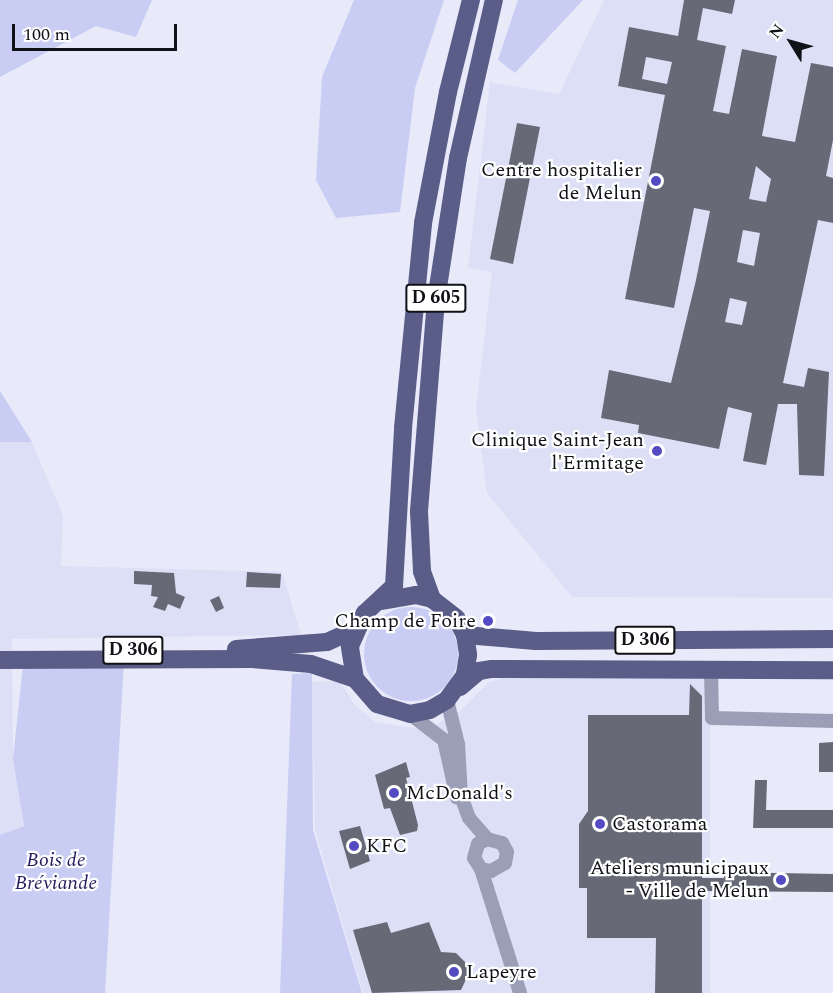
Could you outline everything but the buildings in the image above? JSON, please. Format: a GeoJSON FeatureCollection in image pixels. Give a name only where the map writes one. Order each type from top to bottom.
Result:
{"type":"FeatureCollection","features":[{"type":"Feature","properties":{"kind":"main road","name":"D 605"},"geometry":{"type":"LineString","coordinates":[[382,601],[394,586],[398,564],[403,428],[423,223],[448,92],[471,0]]}},
{"type":"Feature","properties":{"kind":"main road","name":"D 605"},"geometry":{"type":"LineString","coordinates":[[432,599],[423,571],[419,511],[436,300],[458,158],[494,0]]}},
{"type":"Feature","properties":{"kind":"main road"},"geometry":{"type":"LineString","coordinates":[[416,595],[432,599],[456,618],[465,635],[468,655],[465,675],[451,696],[430,710],[410,714],[377,704],[355,679],[350,655],[354,630],[365,613],[382,601],[416,595]]}},
{"type":"Feature","properties":{"kind":"main road","name":"D 306"},"geometry":{"type":"LineString","coordinates":[[0,660],[265,654],[327,642],[354,630]]}},
{"type":"Feature","properties":{"kind":"main road","name":"D 306"},"geometry":{"type":"LineString","coordinates":[[465,635],[536,640],[833,639]]}},
{"type":"Feature","properties":{"kind":"main road","name":"D 306"},"geometry":{"type":"LineString","coordinates":[[0,650],[265,654],[311,664],[355,679]]}},
{"type":"Feature","properties":{"kind":"main road","name":"D 306"},"geometry":{"type":"LineString","coordinates":[[451,696],[479,671],[492,669],[833,670]]}},
{"type":"Feature","properties":{"kind":"street"},"geometry":{"type":"LineString","coordinates":[[711,669],[712,718],[833,721]]}},
{"type":"Feature","properties":{"kind":"street"},"geometry":{"type":"LineString","coordinates":[[451,696],[458,744],[461,796],[469,818],[486,839]]}},
{"type":"Feature","properties":{"kind":"street"},"geometry":{"type":"LineString","coordinates":[[410,714],[444,740],[449,774],[520,993]]}},
{"type":"Feature","properties":{"kind":"street"},"geometry":{"type":"LineString","coordinates":[[474,853],[478,844],[486,839],[497,840],[505,847],[506,858],[498,869],[497,921]]}},
{"type":"Feature","properties":{"kind":"street"},"geometry":{"type":"LineString","coordinates":[[481,869],[498,869]]}},
{"type":"Feature","properties":{"kind":"shaded area"},"geometry":{"type":"Polygon","coordinates":[[[604,0],[833,0],[833,598],[572,597],[487,493],[476,409],[492,272],[468,268],[490,82],[559,94],[604,0]]]}},
{"type":"Feature","properties":{"kind":"shaded area"},"geometry":{"type":"Polygon","coordinates":[[[0,442],[32,442],[63,516],[61,566],[282,572],[301,635],[12,639],[13,759],[24,826],[0,835],[0,442]]]}},
{"type":"Feature","properties":{"kind":"shaded area"},"geometry":{"type":"Polygon","coordinates":[[[710,676],[710,993],[363,993],[315,830],[312,682],[339,681],[355,705],[375,722],[427,730],[460,711],[489,682],[504,678],[710,676]]]}},
{"type":"Feature","properties":{"kind":"green space"},"geometry":{"type":"Polygon","coordinates":[[[0,0],[152,0],[136,37],[96,26],[0,77],[0,0]]]}},
{"type":"Feature","properties":{"kind":"green space"},"geometry":{"type":"Polygon","coordinates":[[[354,0],[444,0],[415,88],[400,212],[336,218],[316,180],[322,77],[354,0]]]}},
{"type":"Feature","properties":{"kind":"green space"},"geometry":{"type":"Polygon","coordinates":[[[518,0],[583,0],[515,73],[498,60],[518,0]]]}},
{"type":"Feature","properties":{"kind":"green space"},"geometry":{"type":"Polygon","coordinates":[[[0,391],[32,442],[0,442],[0,391]]]}},
{"type":"Feature","properties":{"kind":"green space"},"geometry":{"type":"Polygon","coordinates":[[[402,607],[420,607],[445,620],[455,636],[458,654],[455,672],[445,688],[420,701],[402,701],[377,688],[364,663],[364,645],[377,620],[402,607]]]}},
{"type":"Feature","properties":{"kind":"green space","name":"Bois de Bréviande"},"geometry":{"type":"Polygon","coordinates":[[[124,661],[105,993],[0,993],[0,835],[24,826],[13,759],[23,665],[124,661]]]}},
{"type":"Feature","properties":{"kind":"green space"},"geometry":{"type":"Polygon","coordinates":[[[312,673],[313,830],[362,993],[280,993],[292,674],[312,673]]]}},
{"type":"Feature","properties":{"kind":"place","name":"Centre hospitalier de Melun"},"geometry":{"type":"Point","coordinates":[656,181]}},
{"type":"Feature","properties":{"kind":"place","name":"Clinique Saint-Jean l'Ermitage"},"geometry":{"type":"Point","coordinates":[657,451]}},
{"type":"Feature","properties":{"kind":"place","name":"Champ de Foire"},"geometry":{"type":"Point","coordinates":[488,621]}},
{"type":"Feature","properties":{"kind":"place","name":"McDonald's"},"geometry":{"type":"Point","coordinates":[394,793]}},
{"type":"Feature","properties":{"kind":"place","name":"Castorama"},"geometry":{"type":"Point","coordinates":[600,824]}},
{"type":"Feature","properties":{"kind":"place","name":"KFC"},"geometry":{"type":"Point","coordinates":[354,846]}},
{"type":"Feature","properties":{"kind":"place","name":"Ateliers municipaux - Ville de Melun"},"geometry":{"type":"Point","coordinates":[781,880]}},
{"type":"Feature","properties":{"kind":"place","name":"Lapeyre"},"geometry":{"type":"Point","coordinates":[454,972]}}]}
